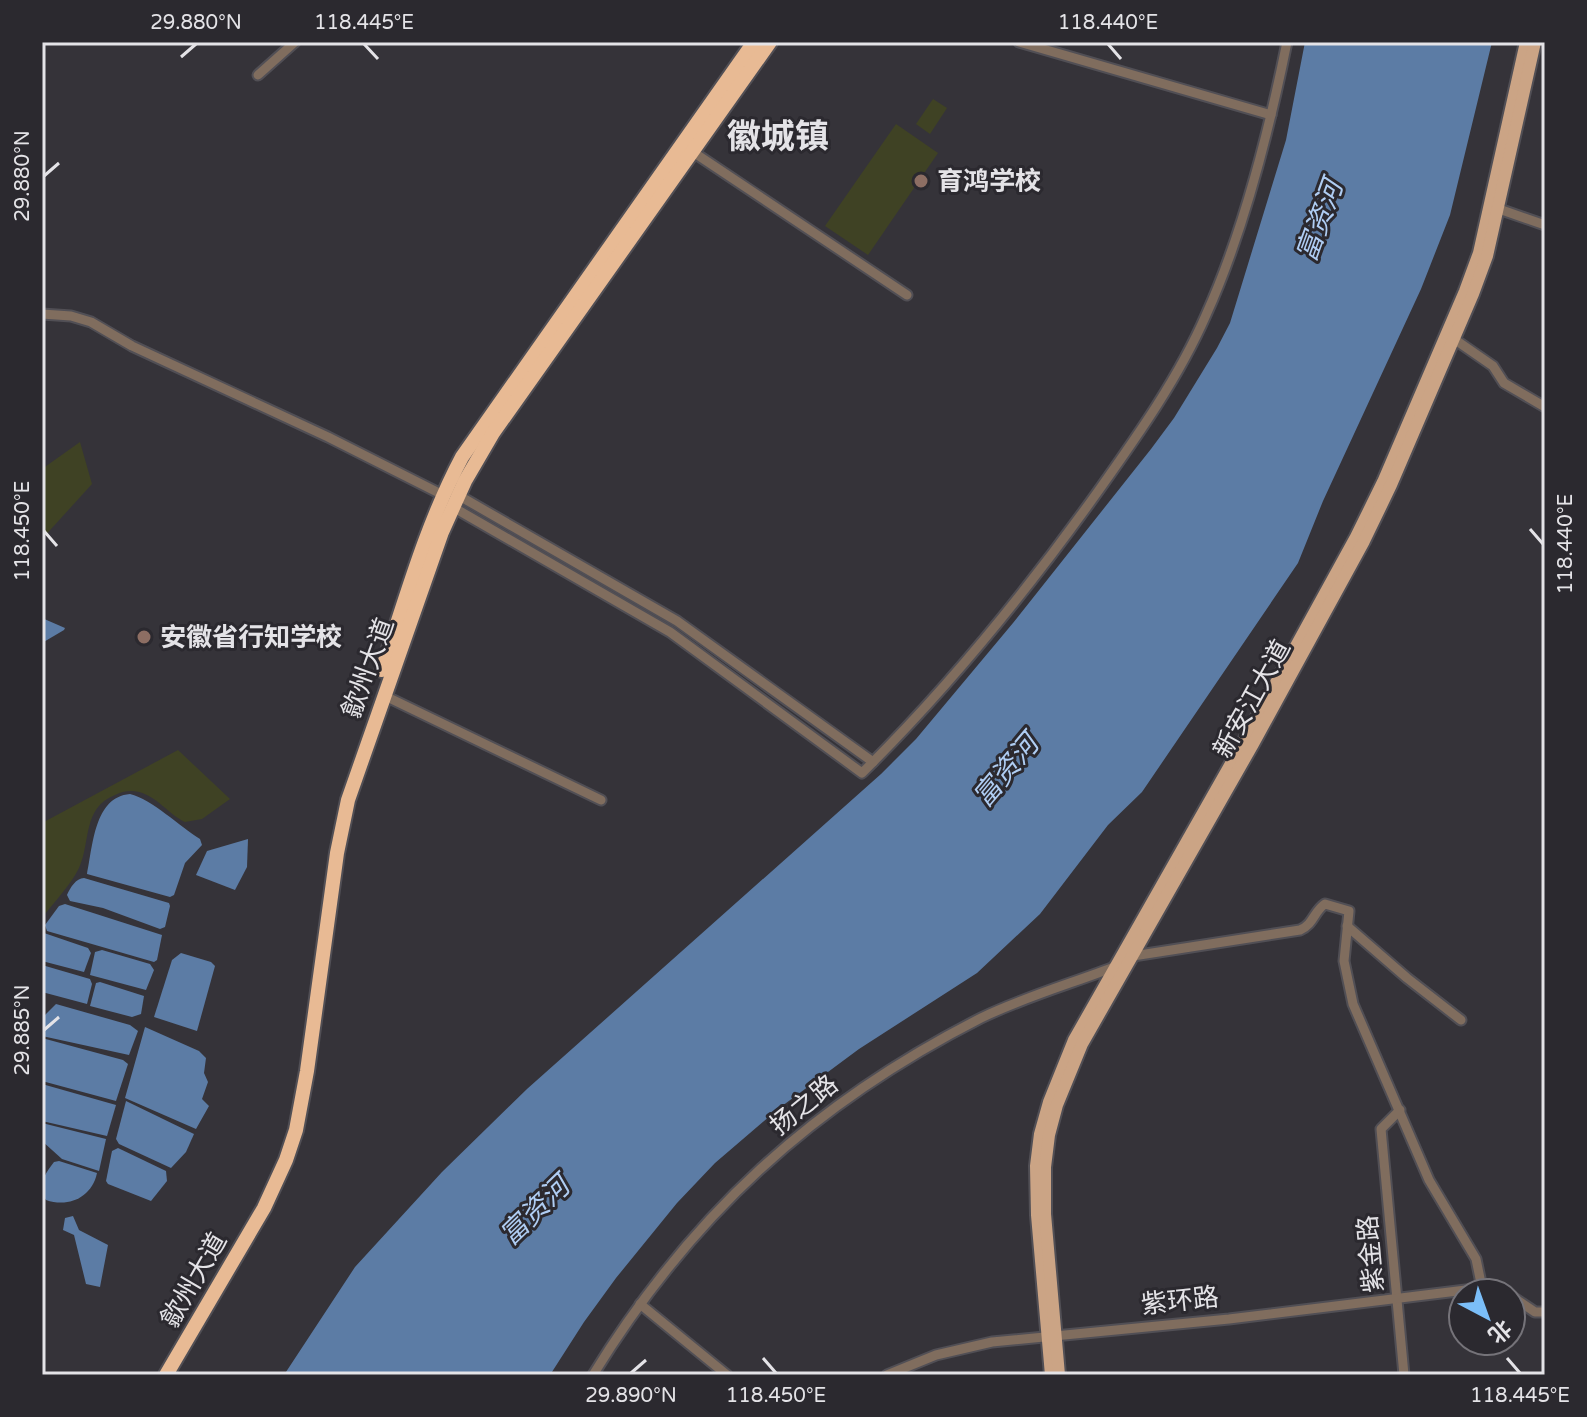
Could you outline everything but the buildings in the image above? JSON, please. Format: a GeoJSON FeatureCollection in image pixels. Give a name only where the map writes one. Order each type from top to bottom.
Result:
{"type":"FeatureCollection","features":[{"type":"Feature","properties":{"kind":"highway","name":"歙州大道"},"geometry":{"type":"LineString","coordinates":[[155,1375],[255,1204],[282,1142],[298,1069],[327,851],[339,797],[396,619],[448,497],[482,426],[754,42]]}},
{"type":"Feature","properties":{"kind":"highway","name":"歙州大道"},"geometry":{"type":"LineString","coordinates":[[166,1375],[264,1208],[291,1145],[307,1071],[342,822],[448,497],[770,42]]}},
{"type":"Feature","properties":{"kind":"main road","name":"新安江大道"},"geometry":{"type":"LineString","coordinates":[[1059,1375],[1036,1198],[1040,1134],[1054,1087],[1067,1056],[1356,537],[1383,482],[1479,253],[1526,42]]}},
{"type":"Feature","properties":{"kind":"main road","name":"新安江大道"},"geometry":{"type":"LineString","coordinates":[[1051,1375],[1045,1198],[1049,1135],[1062,1090],[1075,1059],[1364,541],[1482,272],[1499,209],[1535,42]]}},
{"type":"Feature","properties":{"kind":"street"},"geometry":{"type":"LineString","coordinates":[[258,75],[295,42]]}},
{"type":"Feature","properties":{"kind":"street"},"geometry":{"type":"LineString","coordinates":[[1019,42],[1271,115]]}},
{"type":"Feature","properties":{"kind":"street"},"geometry":{"type":"LineString","coordinates":[[448,497],[670,632],[862,773],[942,689],[1033,579],[1123,455],[1181,364],[1207,314],[1223,272],[1271,115],[1287,42]]}},
{"type":"Feature","properties":{"kind":"street"},"geometry":{"type":"LineString","coordinates":[[693,152],[907,295]]}},
{"type":"Feature","properties":{"kind":"street"},"geometry":{"type":"LineString","coordinates":[[1499,209],[1545,225]]}},
{"type":"Feature","properties":{"kind":"street"},"geometry":{"type":"LineString","coordinates":[[42,314],[71,316],[91,322],[132,346],[448,497],[677,621],[873,762]]}},
{"type":"Feature","properties":{"kind":"street"},"geometry":{"type":"LineString","coordinates":[[1454,339],[1493,366],[1504,383],[1545,407]]}},
{"type":"Feature","properties":{"kind":"street"},"geometry":{"type":"LineString","coordinates":[[383,695],[601,800]]}},
{"type":"Feature","properties":{"kind":"street"},"geometry":{"type":"LineString","coordinates":[[1133,956],[1300,930],[1312,923],[1320,908],[1327,904],[1349,911],[1344,961],[1350,993],[1429,1180],[1476,1259],[1480,1277]]}},
{"type":"Feature","properties":{"kind":"street"},"geometry":{"type":"LineString","coordinates":[[1347,926],[1461,1020]]}},
{"type":"Feature","properties":{"kind":"street","name":"扬之路"},"geometry":{"type":"LineString","coordinates":[[593,1375],[671,1262],[721,1207],[793,1140],[846,1098],[894,1066],[984,1017],[1117,966]]}},
{"type":"Feature","properties":{"kind":"street","name":"紫金路"},"geometry":{"type":"LineString","coordinates":[[1400,1110],[1381,1129],[1404,1375]]}},
{"type":"Feature","properties":{"kind":"street","name":"紫环路"},"geometry":{"type":"LineString","coordinates":[[887,1375],[919,1361],[992,1342],[1229,1319],[1447,1292]]}},
{"type":"Feature","properties":{"kind":"street"},"geometry":{"type":"LineString","coordinates":[[640,1304],[727,1375]]}},
{"type":"Feature","properties":{"kind":"green space"},"geometry":{"type":"Polygon","coordinates":[[[933,99],[947,108],[930,134],[916,124],[933,99]]]}},
{"type":"Feature","properties":{"kind":"green space"},"geometry":{"type":"Polygon","coordinates":[[[896,124],[938,153],[868,255],[825,226],[896,124]]]}},
{"type":"Feature","properties":{"kind":"green space"},"geometry":{"type":"Polygon","coordinates":[[[80,442],[92,484],[42,539],[42,469],[80,442]]]}},
{"type":"Feature","properties":{"kind":"green space"},"geometry":{"type":"Polygon","coordinates":[[[178,750],[230,799],[202,819],[185,822],[139,792],[124,792],[104,801],[92,817],[79,868],[42,918],[42,823],[178,750]]]}},
{"type":"Feature","properties":{"kind":"water","name":"富资河"},"geometry":{"type":"Polygon","coordinates":[[[1305,42],[1492,42],[1450,215],[1421,289],[1323,501],[1298,563],[1142,792],[1108,825],[1040,914],[977,973],[859,1049],[778,1109],[715,1163],[677,1203],[616,1278],[550,1375],[284,1375],[355,1267],[442,1172],[527,1089],[881,774],[916,739],[1151,449],[1174,418],[1230,323],[1286,140],[1305,42]]]}},
{"type":"Feature","properties":{"kind":"water"},"geometry":{"type":"Polygon","coordinates":[[[42,618],[65,628],[42,643],[42,618]]]}},
{"type":"Feature","properties":{"kind":"water"},"geometry":{"type":"Polygon","coordinates":[[[130,794],[157,807],[200,839],[202,845],[185,863],[174,895],[170,897],[87,874],[102,813],[118,797],[130,794]]]}},
{"type":"Feature","properties":{"kind":"water"},"geometry":{"type":"Polygon","coordinates":[[[248,839],[247,867],[235,890],[196,875],[207,851],[248,839]]]}},
{"type":"Feature","properties":{"kind":"water"},"geometry":{"type":"Polygon","coordinates":[[[84,878],[169,903],[165,927],[160,929],[103,908],[70,901],[67,895],[70,889],[84,878]]]}},
{"type":"Feature","properties":{"kind":"water"},"geometry":{"type":"Polygon","coordinates":[[[65,904],[162,935],[157,960],[154,962],[47,931],[45,925],[59,906],[65,904]]]}},
{"type":"Feature","properties":{"kind":"water"},"geometry":{"type":"Polygon","coordinates":[[[44,933],[88,948],[91,953],[84,972],[42,961],[44,933]]]}},
{"type":"Feature","properties":{"kind":"water"},"geometry":{"type":"Polygon","coordinates":[[[102,950],[150,964],[154,970],[146,990],[90,975],[95,952],[102,950]]]}},
{"type":"Feature","properties":{"kind":"water"},"geometry":{"type":"Polygon","coordinates":[[[181,953],[215,966],[197,1031],[154,1017],[172,960],[181,953]]]}},
{"type":"Feature","properties":{"kind":"water"},"geometry":{"type":"Polygon","coordinates":[[[42,965],[90,979],[92,984],[87,1004],[42,992],[42,965]]]}},
{"type":"Feature","properties":{"kind":"water"},"geometry":{"type":"Polygon","coordinates":[[[96,983],[144,996],[141,1014],[132,1017],[90,1006],[96,983]]]}},
{"type":"Feature","properties":{"kind":"water"},"geometry":{"type":"Polygon","coordinates":[[[56,1004],[130,1025],[138,1031],[129,1055],[42,1036],[42,1018],[56,1004]]]}},
{"type":"Feature","properties":{"kind":"water"},"geometry":{"type":"Polygon","coordinates":[[[145,1027],[199,1051],[206,1058],[204,1073],[208,1082],[202,1099],[209,1106],[196,1129],[125,1098],[145,1027]]]}},
{"type":"Feature","properties":{"kind":"water"},"geometry":{"type":"Polygon","coordinates":[[[42,1038],[128,1064],[116,1101],[42,1081],[42,1038]]]}},
{"type":"Feature","properties":{"kind":"water"},"geometry":{"type":"Polygon","coordinates":[[[42,1084],[116,1105],[107,1136],[42,1121],[42,1084]]]}},
{"type":"Feature","properties":{"kind":"water"},"geometry":{"type":"Polygon","coordinates":[[[126,1101],[194,1134],[186,1152],[171,1168],[119,1144],[116,1139],[126,1101]]]}},
{"type":"Feature","properties":{"kind":"water"},"geometry":{"type":"Polygon","coordinates":[[[42,1123],[106,1139],[99,1171],[62,1159],[42,1141],[42,1123]]]}},
{"type":"Feature","properties":{"kind":"water"},"geometry":{"type":"Polygon","coordinates":[[[118,1148],[166,1171],[167,1181],[151,1201],[106,1181],[112,1151],[118,1148]]]}},
{"type":"Feature","properties":{"kind":"water"},"geometry":{"type":"Polygon","coordinates":[[[54,1162],[97,1173],[85,1194],[63,1203],[46,1200],[42,1190],[45,1176],[54,1162]]]}},
{"type":"Feature","properties":{"kind":"water"},"geometry":{"type":"Polygon","coordinates":[[[73,1216],[79,1230],[108,1245],[100,1287],[86,1284],[74,1235],[63,1230],[65,1218],[73,1216]]]}},
{"type":"Feature","properties":{"kind":"place","name":"育鸿学校"},"geometry":{"type":"Point","coordinates":[921,181]}},
{"type":"Feature","properties":{"kind":"place","name":"安徽省行知学校"},"geometry":{"type":"Point","coordinates":[144,637]}},
{"type":"Feature","properties":{"kind":"district","name":"徽城镇"},"geometry":{"type":"Point","coordinates":[778,137]}}]}
